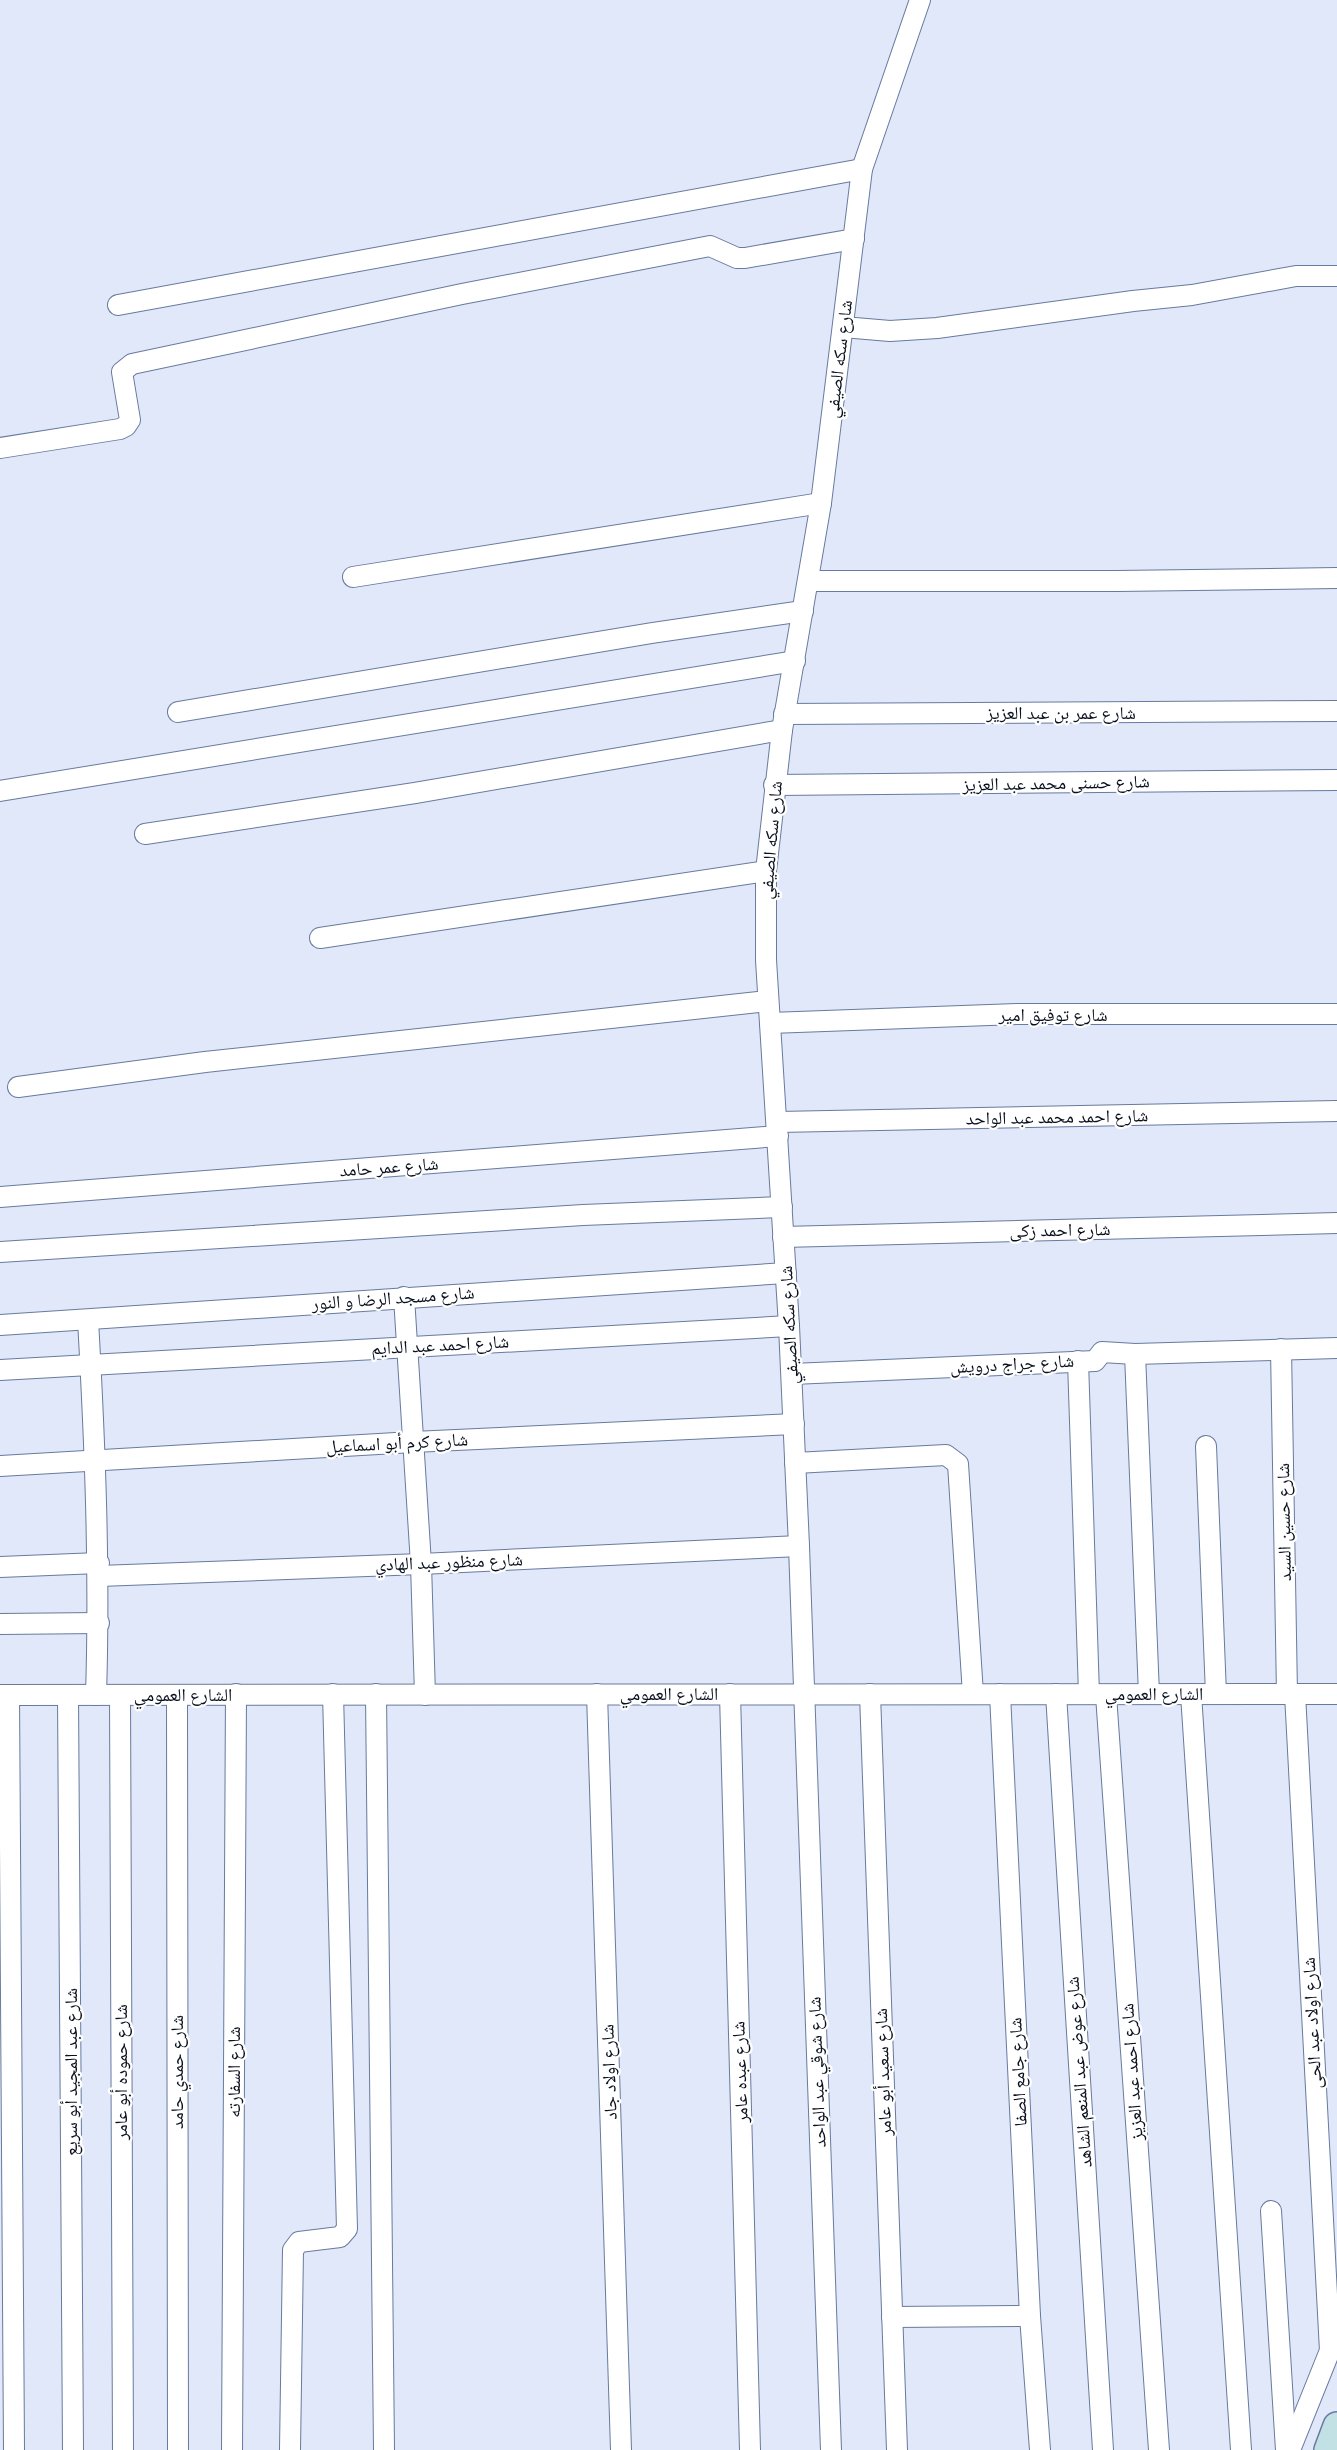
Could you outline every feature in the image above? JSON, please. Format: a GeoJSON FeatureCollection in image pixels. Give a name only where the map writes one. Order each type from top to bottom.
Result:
{"type":"FeatureCollection","features":[{"type":"Feature","properties":{"kind":"street","name":"شارع سكه الصيفي"},"geometry":{"type":"LineString","coordinates":[[803,1694],[792,1374],[768,1001],[766,871],[774,785],[783,722],[821,503],[862,169],[920,0]]}},
{"type":"Feature","properties":{"kind":"street"},"geometry":{"type":"LineString","coordinates":[[118,304],[862,169]]}},
{"type":"Feature","properties":{"kind":"street"},"geometry":{"type":"LineString","coordinates":[[0,448],[120,429],[126,426],[130,420],[122,372],[132,364],[462,294],[710,246],[737,258],[745,258],[854,239]]}},
{"type":"Feature","properties":{"kind":"street"},"geometry":{"type":"LineString","coordinates":[[843,327],[890,331],[937,328],[1133,300],[1192,295],[1296,276],[1337,276]]}},
{"type":"Feature","properties":{"kind":"street"},"geometry":{"type":"LineString","coordinates":[[353,578],[821,503]]}},
{"type":"Feature","properties":{"kind":"street"},"geometry":{"type":"LineString","coordinates":[[808,581],[1337,578]]}},
{"type":"Feature","properties":{"kind":"street"},"geometry":{"type":"LineString","coordinates":[[178,712],[652,633],[803,611]]}},
{"type":"Feature","properties":{"kind":"street"},"geometry":{"type":"LineString","coordinates":[[0,791],[795,661]]}},
{"type":"Feature","properties":{"kind":"street","name":"شارع عمر بن عبد العزيز"},"geometry":{"type":"LineString","coordinates":[[145,834],[415,793],[783,722],[1337,711]]}},
{"type":"Feature","properties":{"kind":"street","name":"شارع حسنى محمد عبد العزيز"},"geometry":{"type":"LineString","coordinates":[[774,785],[1337,780]]}},
{"type":"Feature","properties":{"kind":"street"},"geometry":{"type":"LineString","coordinates":[[320,938],[766,871]]}},
{"type":"Feature","properties":{"kind":"street"},"geometry":{"type":"LineString","coordinates":[[18,1088],[206,1062],[768,1001]]}},
{"type":"Feature","properties":{"kind":"street","name":"شارع توفيق امير"},"geometry":{"type":"LineString","coordinates":[[770,1023],[1017,1014],[1337,1014]]}},
{"type":"Feature","properties":{"kind":"street","name":"شارع احمد محمد عبد الواحد"},"geometry":{"type":"LineString","coordinates":[[778,1130],[1337,1112]]}},
{"type":"Feature","properties":{"kind":"street","name":"شارع عمر حامد"},"geometry":{"type":"LineString","coordinates":[[0,1197],[778,1130]]}},
{"type":"Feature","properties":{"kind":"street"},"geometry":{"type":"LineString","coordinates":[[0,1251],[583,1215],[782,1207]]}},
{"type":"Feature","properties":{"kind":"street","name":"شارع احمد زكى"},"geometry":{"type":"LineString","coordinates":[[783,1237],[1337,1223]]}},
{"type":"Feature","properties":{"kind":"street","name":"شارع مسجد الرضا و النور"},"geometry":{"type":"LineString","coordinates":[[0,1325],[786,1273]]}},
{"type":"Feature","properties":{"kind":"street"},"geometry":{"type":"LineString","coordinates":[[404,1297],[421,1564],[425,1695]]}},
{"type":"Feature","properties":{"kind":"street"},"geometry":{"type":"LineString","coordinates":[[88,1320],[99,1570],[96,1695]]}},
{"type":"Feature","properties":{"kind":"street","name":"شارع احمد عبد الدايم"},"geometry":{"type":"LineString","coordinates":[[0,1370],[789,1326]]}},
{"type":"Feature","properties":{"kind":"street","name":"شارع جراج درويش"},"geometry":{"type":"LineString","coordinates":[[792,1374],[1095,1361],[1102,1352],[1135,1354],[1337,1348]]}},
{"type":"Feature","properties":{"kind":"street","name":"شارع حسين السيد"},"geometry":{"type":"LineString","coordinates":[[1281,1349],[1291,1694]]}},
{"type":"Feature","properties":{"kind":"street"},"geometry":{"type":"LineString","coordinates":[[1135,1354],[1149,1694]]}},
{"type":"Feature","properties":{"kind":"street","name":"شارع احمد عبد العزيز"},"geometry":{"type":"LineString","coordinates":[[1078,1361],[1097,1695],[1159,2450]]}},
{"type":"Feature","properties":{"kind":"street","name":"شارع كرم أبو اسماعيل"},"geometry":{"type":"LineString","coordinates":[[0,1466],[413,1442],[794,1424]]}},
{"type":"Feature","properties":{"kind":"street"},"geometry":{"type":"LineString","coordinates":[[1206,1446],[1216,1694]]}},
{"type":"Feature","properties":{"kind":"street"},"geometry":{"type":"LineString","coordinates":[[795,1463],[946,1455],[955,1460],[958,1464],[973,1694]]}},
{"type":"Feature","properties":{"kind":"street","name":"شارع منظور عبد الهادي"},"geometry":{"type":"LineString","coordinates":[[0,1567],[99,1570],[421,1564],[799,1546]]}},
{"type":"Feature","properties":{"kind":"street"},"geometry":{"type":"LineString","coordinates":[[0,1624],[99,1623]]}},
{"type":"Feature","properties":{"kind":"street"},"geometry":{"type":"LineString","coordinates":[[290,2450],[293,2250],[299,2242],[340,2237],[347,2229],[333,1694]]}},
{"type":"Feature","properties":{"kind":"street","name":"شارع اولاد جاد"},"geometry":{"type":"LineString","coordinates":[[597,1694],[621,2450]]}},
{"type":"Feature","properties":{"kind":"street","name":"شارع عبده عامر"},"geometry":{"type":"LineString","coordinates":[[730,1694],[750,2450]]}},
{"type":"Feature","properties":{"kind":"street","name":"شارع شوقي عبد الواحد"},"geometry":{"type":"LineString","coordinates":[[803,1694],[831,2450]]}},
{"type":"Feature","properties":{"kind":"street","name":"شارع سعيد أبو عامر"},"geometry":{"type":"LineString","coordinates":[[870,1694],[897,2450]]}},
{"type":"Feature","properties":{"kind":"street","name":"شارع جامع الصفا"},"geometry":{"type":"LineString","coordinates":[[1000,1694],[1030,2316],[1040,2450]]}},
{"type":"Feature","properties":{"kind":"street","name":"شارع عوض عبد المنعم الشاهد"},"geometry":{"type":"LineString","coordinates":[[1056,1694],[1103,2450]]}},
{"type":"Feature","properties":{"kind":"street"},"geometry":{"type":"LineString","coordinates":[[1191,1694],[1241,2450]]}},
{"type":"Feature","properties":{"kind":"street","name":"شارع اولاد عبد الحى"},"geometry":{"type":"LineString","coordinates":[[1291,1694],[1330,2351]]}},
{"type":"Feature","properties":{"kind":"street","name":"الشارع العمومي"},"geometry":{"type":"LineString","coordinates":[[5,1695],[1337,1694]]}},
{"type":"Feature","properties":{"kind":"street"},"geometry":{"type":"LineString","coordinates":[[5,1695],[14,2450]]}},
{"type":"Feature","properties":{"kind":"street","name":"شارع عبد المجيد أبو سريع"},"geometry":{"type":"LineString","coordinates":[[68,1695],[74,2450]]}},
{"type":"Feature","properties":{"kind":"street","name":"شارع حموده أبو عامر"},"geometry":{"type":"LineString","coordinates":[[120,1695],[123,2450]]}},
{"type":"Feature","properties":{"kind":"street","name":"شارع حمدي حامد"},"geometry":{"type":"LineString","coordinates":[[177,1695],[178,2450]]}},
{"type":"Feature","properties":{"kind":"street","name":"شارع السفارته"},"geometry":{"type":"LineString","coordinates":[[232,2450],[236,1695]]}},
{"type":"Feature","properties":{"kind":"street"},"geometry":{"type":"LineString","coordinates":[[376,1695],[384,2450]]}},
{"type":"Feature","properties":{"kind":"street"},"geometry":{"type":"LineString","coordinates":[[1271,2211],[1288,2450]]}},
{"type":"Feature","properties":{"kind":"street"},"geometry":{"type":"LineString","coordinates":[[892,2317],[1030,2316]]}},
{"type":"Feature","properties":{"kind":"street"},"geometry":{"type":"LineString","coordinates":[[1288,2450],[1337,2332]]}},
{"type":"Feature","properties":{"kind":"street"},"geometry":{"type":"LineString","coordinates":[[1328,2450],[1337,2426]]}}]}
